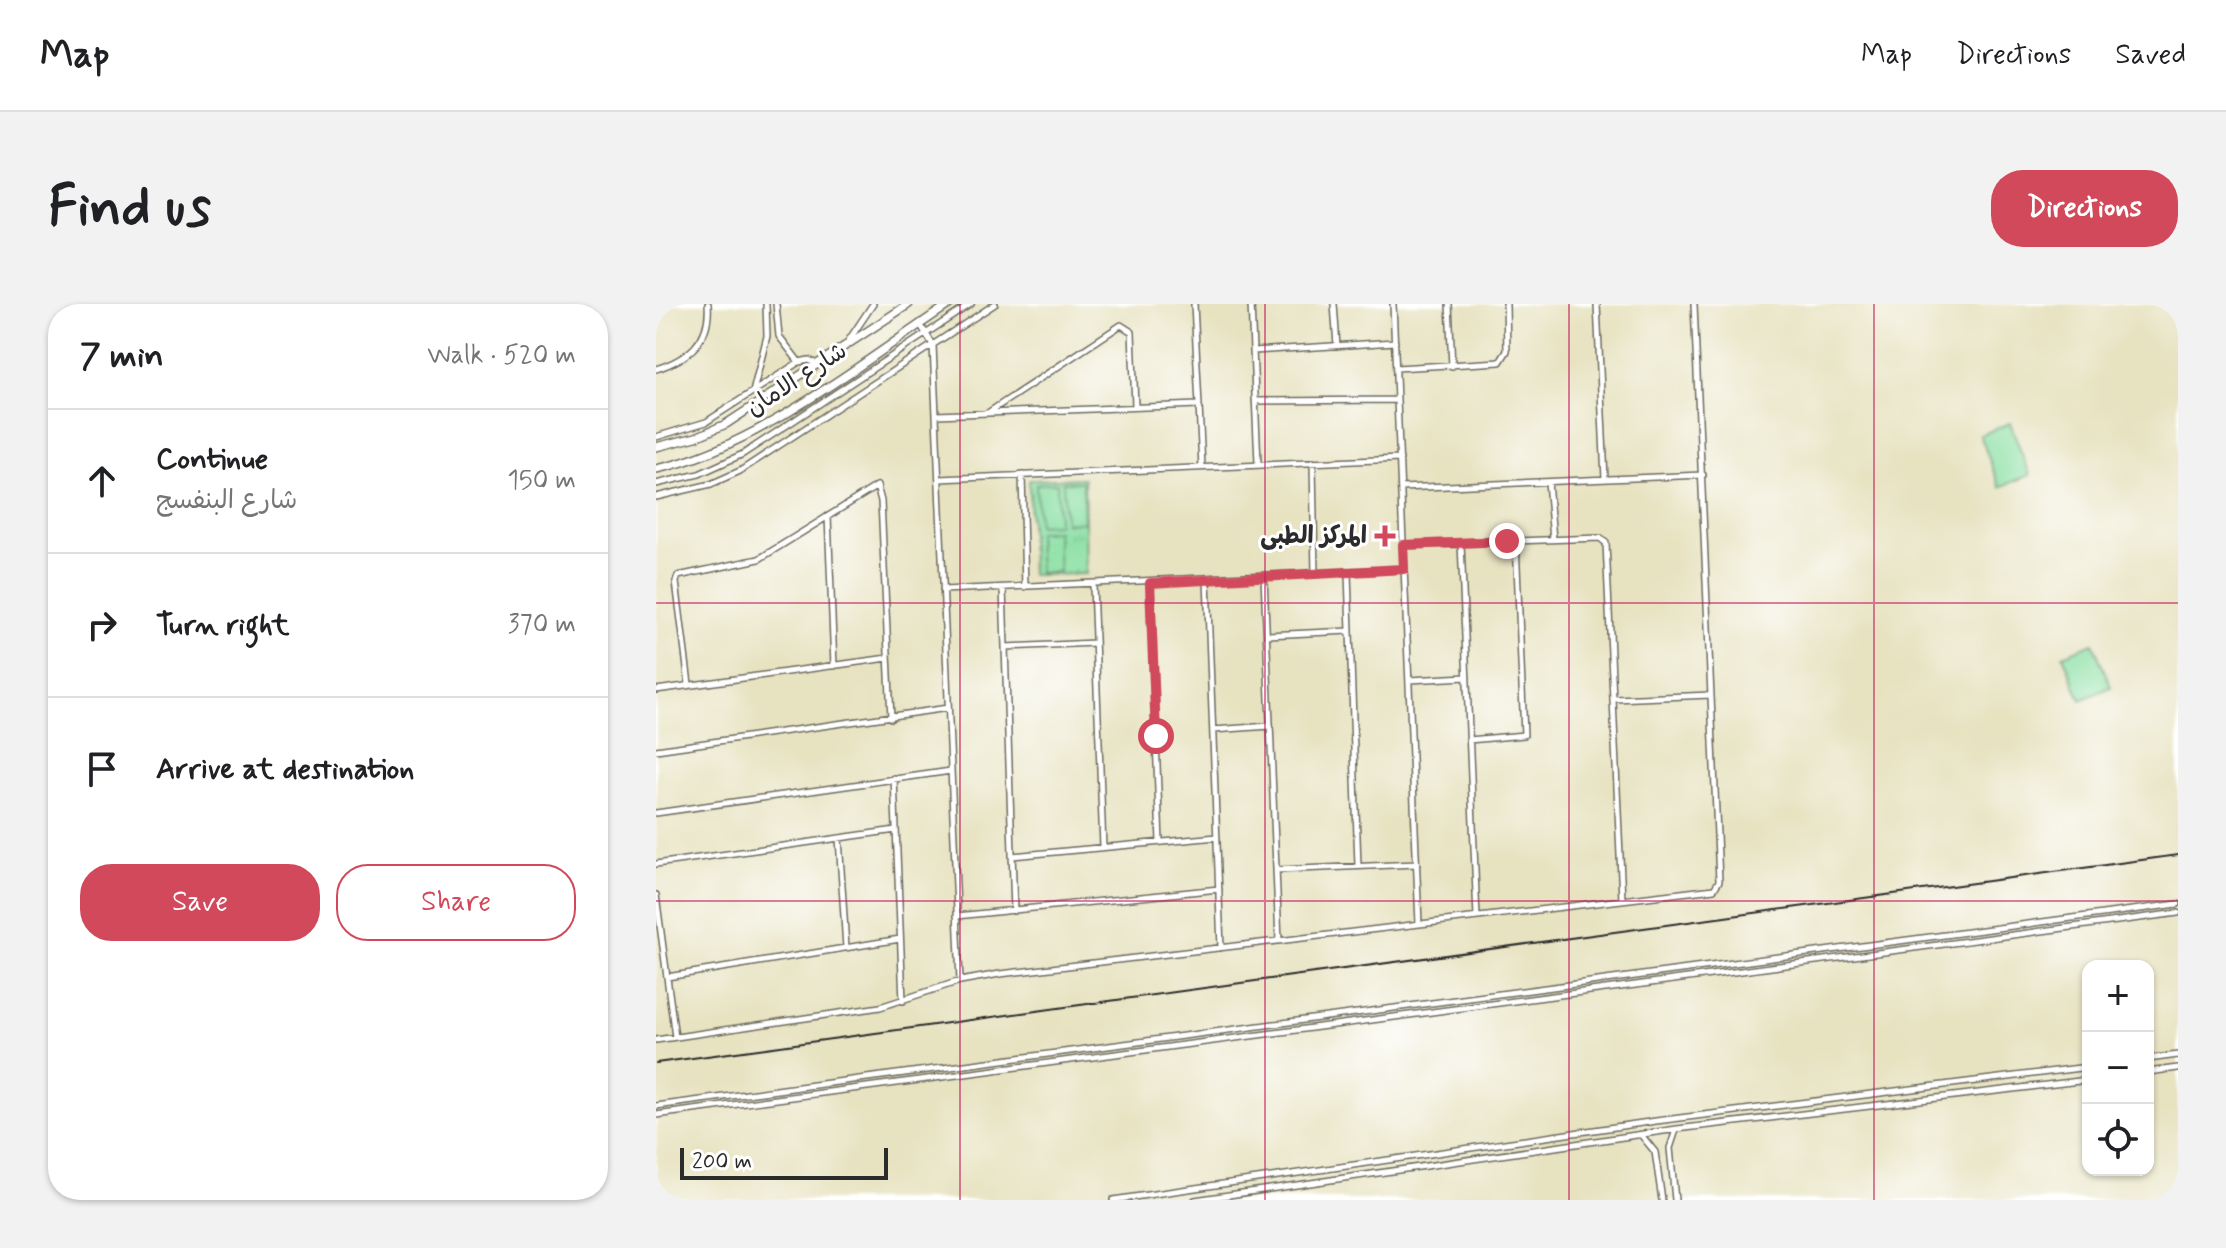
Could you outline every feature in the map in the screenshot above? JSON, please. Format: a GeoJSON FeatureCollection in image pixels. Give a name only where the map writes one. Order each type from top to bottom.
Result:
{"type":"FeatureCollection","features":[{"type":"Feature","properties":{"kind":"street"},"geometry":{"type":"LineString","coordinates":[[656,369],[683,359],[700,343],[706,330],[708,304]]}},
{"type":"Feature","properties":{"kind":"street"},"geometry":{"type":"LineString","coordinates":[[753,392],[767,336],[766,304]]}},
{"type":"Feature","properties":{"kind":"street"},"geometry":{"type":"LineString","coordinates":[[776,304],[779,336],[799,362]]}},
{"type":"Feature","properties":{"kind":"street"},"geometry":{"type":"LineString","coordinates":[[845,346],[873,304]]}},
{"type":"Feature","properties":{"kind":"street","name":"شارع الامان"},"geometry":{"type":"LineString","coordinates":[[656,447],[706,433],[745,411],[909,304]]}},
{"type":"Feature","properties":{"kind":"street","name":"شارع الامان"},"geometry":{"type":"LineString","coordinates":[[656,469],[697,459],[727,446],[810,396],[950,304]]}},
{"type":"Feature","properties":{"kind":"street"},"geometry":{"type":"LineString","coordinates":[[656,484],[684,479],[729,461],[971,304]]}},
{"type":"Feature","properties":{"kind":"street"},"geometry":{"type":"LineString","coordinates":[[656,497],[711,484],[740,471],[995,304]]}},
{"type":"Feature","properties":{"kind":"street"},"geometry":{"type":"LineString","coordinates":[[1194,304],[1202,467]]}},
{"type":"Feature","properties":{"kind":"street"},"geometry":{"type":"LineString","coordinates":[[1251,304],[1258,463]]}},
{"type":"Feature","properties":{"kind":"street"},"geometry":{"type":"LineString","coordinates":[[1334,304],[1337,346]]}},
{"type":"Feature","properties":{"kind":"street"},"geometry":{"type":"LineString","coordinates":[[1393,304],[1419,924]]}},
{"type":"Feature","properties":{"kind":"street"},"geometry":{"type":"LineString","coordinates":[[1449,304],[1452,366]]}},
{"type":"Feature","properties":{"kind":"street"},"geometry":{"type":"LineString","coordinates":[[1396,368],[1503,360],[1508,346],[1506,304]]}},
{"type":"Feature","properties":{"kind":"street"},"geometry":{"type":"LineString","coordinates":[[1597,304],[1605,479]]}},
{"type":"Feature","properties":{"kind":"street"},"geometry":{"type":"LineString","coordinates":[[656,1040],[880,1007],[960,981],[1711,890],[1718,884],[1694,304]]}},
{"type":"Feature","properties":{"kind":"street"},"geometry":{"type":"LineString","coordinates":[[920,324],[933,345],[960,981]]}},
{"type":"Feature","properties":{"kind":"street"},"geometry":{"type":"LineString","coordinates":[[988,412],[1121,325],[1128,327],[1132,336],[1135,406]]}},
{"type":"Feature","properties":{"kind":"street"},"geometry":{"type":"LineString","coordinates":[[767,336],[779,336]]}},
{"type":"Feature","properties":{"kind":"street"},"geometry":{"type":"LineString","coordinates":[[1253,351],[1395,342]]}},
{"type":"Feature","properties":{"kind":"street"},"geometry":{"type":"LineString","coordinates":[[656,437],[706,422],[799,362],[809,360],[818,364]]}},
{"type":"Feature","properties":{"kind":"street"},"geometry":{"type":"LineString","coordinates":[[810,396],[817,405]]}},
{"type":"Feature","properties":{"kind":"street"},"geometry":{"type":"LineString","coordinates":[[1255,401],[1397,400]]}},
{"type":"Feature","properties":{"kind":"street"},"geometry":{"type":"LineString","coordinates":[[739,402],[745,411]]}},
{"type":"Feature","properties":{"kind":"street"},"geometry":{"type":"LineString","coordinates":[[936,415],[1199,405]]}},
{"type":"Feature","properties":{"kind":"street"},"geometry":{"type":"LineString","coordinates":[[939,479],[1400,459]]}},
{"type":"Feature","properties":{"kind":"street"},"geometry":{"type":"LineString","coordinates":[[1313,462],[1315,574]]}},
{"type":"Feature","properties":{"kind":"street"},"geometry":{"type":"LineString","coordinates":[[1022,475],[1025,587]]}},
{"type":"Feature","properties":{"kind":"street"},"geometry":{"type":"LineString","coordinates":[[1401,488],[1703,475]]}},
{"type":"Feature","properties":{"kind":"street"},"geometry":{"type":"LineString","coordinates":[[1548,482],[1553,539]]}},
{"type":"Feature","properties":{"kind":"street"},"geometry":{"type":"LineString","coordinates":[[689,684],[676,582],[678,576],[748,564],[873,486],[880,489],[891,718]]}},
{"type":"Feature","properties":{"kind":"street"},"geometry":{"type":"LineString","coordinates":[[828,515],[834,666]]}},
{"type":"Feature","properties":{"kind":"street"},"geometry":{"type":"LineString","coordinates":[[1403,545],[1600,538],[1606,543],[1622,900]]}},
{"type":"Feature","properties":{"kind":"street"},"geometry":{"type":"LineString","coordinates":[[1469,740],[1524,735],[1516,541]]}},
{"type":"Feature","properties":{"kind":"street"},"geometry":{"type":"LineString","coordinates":[[1461,543],[1477,917]]}},
{"type":"Feature","properties":{"kind":"street"},"geometry":{"type":"LineString","coordinates":[[943,590],[1150,583],[1404,569]]}},
{"type":"Feature","properties":{"kind":"street"},"geometry":{"type":"LineString","coordinates":[[1348,573],[1358,866]]}},
{"type":"Feature","properties":{"kind":"street"},"geometry":{"type":"LineString","coordinates":[[1264,577],[1279,941]]}},
{"type":"Feature","properties":{"kind":"street"},"geometry":{"type":"LineString","coordinates":[[1207,580],[1221,948]]}},
{"type":"Feature","properties":{"kind":"street"},"geometry":{"type":"LineString","coordinates":[[1150,583],[1160,842]]}},
{"type":"Feature","properties":{"kind":"street"},"geometry":{"type":"LineString","coordinates":[[1093,585],[1103,847]]}},
{"type":"Feature","properties":{"kind":"street"},"geometry":{"type":"LineString","coordinates":[[1003,588],[1014,911]]}},
{"type":"Feature","properties":{"kind":"street"},"geometry":{"type":"LineString","coordinates":[[1267,635],[1350,631]]}},
{"type":"Feature","properties":{"kind":"street"},"geometry":{"type":"LineString","coordinates":[[1005,647],[1095,643]]}},
{"type":"Feature","properties":{"kind":"street"},"geometry":{"type":"LineString","coordinates":[[656,690],[888,658]]}},
{"type":"Feature","properties":{"kind":"street"},"geometry":{"type":"LineString","coordinates":[[1409,680],[1467,677]]}},
{"type":"Feature","properties":{"kind":"street"},"geometry":{"type":"LineString","coordinates":[[1614,699],[1711,695]]}},
{"type":"Feature","properties":{"kind":"street"},"geometry":{"type":"LineString","coordinates":[[656,750],[948,708]]}},
{"type":"Feature","properties":{"kind":"street"},"geometry":{"type":"LineString","coordinates":[[1213,730],[1270,726]]}},
{"type":"Feature","properties":{"kind":"street"},"geometry":{"type":"LineString","coordinates":[[656,813],[951,771]]}},
{"type":"Feature","properties":{"kind":"street"},"geometry":{"type":"LineString","coordinates":[[894,778],[903,1001]]}},
{"type":"Feature","properties":{"kind":"street"},"geometry":{"type":"LineString","coordinates":[[656,864],[896,830]]}},
{"type":"Feature","properties":{"kind":"street"},"geometry":{"type":"LineString","coordinates":[[1012,856],[1217,837]]}},
{"type":"Feature","properties":{"kind":"street"},"geometry":{"type":"LineString","coordinates":[[839,838],[846,948]]}},
{"type":"Feature","properties":{"kind":"street"},"geometry":{"type":"LineString","coordinates":[[1276,870],[1417,864]]}},
{"type":"Feature","properties":{"kind":"street"},"geometry":{"type":"LineString","coordinates":[[957,916],[1219,889]]}},
{"type":"Feature","properties":{"kind":"street"},"geometry":{"type":"LineString","coordinates":[[656,895],[675,1037]]}},
{"type":"Feature","properties":{"kind":"street"},"geometry":{"type":"LineString","coordinates":[[656,1106],[2178,904]]}},
{"type":"Feature","properties":{"kind":"street"},"geometry":{"type":"LineString","coordinates":[[656,1115],[2178,913]]}},
{"type":"Feature","properties":{"kind":"street"},"geometry":{"type":"LineString","coordinates":[[667,977],[900,939]]}},
{"type":"Feature","properties":{"kind":"street"},"geometry":{"type":"LineString","coordinates":[[2154,1058],[2178,1055]]}},
{"type":"Feature","properties":{"kind":"street"},"geometry":{"type":"LineString","coordinates":[[1113,1200],[1711,1114],[2080,1068],[2082,1074]]}},
{"type":"Feature","properties":{"kind":"street"},"geometry":{"type":"LineString","coordinates":[[2154,1071],[2178,1068]]}},
{"type":"Feature","properties":{"kind":"street"},"geometry":{"type":"LineString","coordinates":[[2170,1069],[2178,1077]]}},
{"type":"Feature","properties":{"kind":"street"},"geometry":{"type":"LineString","coordinates":[[1195,1200],[1677,1129],[2082,1080]]}},
{"type":"Feature","properties":{"kind":"street"},"geometry":{"type":"LineString","coordinates":[[1711,1114],[1713,1127]]}},
{"type":"Feature","properties":{"kind":"street"},"geometry":{"type":"LineString","coordinates":[[1675,1200],[1670,1148],[1677,1129]]}},
{"type":"Feature","properties":{"kind":"street"},"geometry":{"type":"LineString","coordinates":[[1642,1135],[1655,1152],[1662,1200]]}},
{"type":"Feature","properties":{"kind":"street"},"geometry":{"type":"LineString","coordinates":[[1554,1136],[1556,1148]]}},
{"type":"Feature","properties":{"kind":"green space"},"geometry":{"type":"Polygon","coordinates":[[[2010,423],[2030,475],[2000,487],[1980,435],[2010,423]]]}},
{"type":"Feature","properties":{"kind":"green space"},"geometry":{"type":"Polygon","coordinates":[[[1084,478],[1086,574],[1031,575],[1029,480],[1084,478]]]}},
{"type":"Feature","properties":{"kind":"green space"},"geometry":{"type":"Polygon","coordinates":[[[1063,482],[1083,482],[1084,522],[1065,523],[1063,482]]]}},
{"type":"Feature","properties":{"kind":"green space"},"geometry":{"type":"Polygon","coordinates":[[[1057,483],[1058,524],[1038,525],[1036,484],[1057,483]]]}},
{"type":"Feature","properties":{"kind":"green space"},"geometry":{"type":"Polygon","coordinates":[[[1057,531],[1059,572],[1039,573],[1037,532],[1057,531]]]}},
{"type":"Feature","properties":{"kind":"green space"},"geometry":{"type":"Polygon","coordinates":[[[2093,643],[2111,687],[2081,700],[2063,655],[2093,643]]]}},
{"type":"Feature","properties":{"kind":"railway"},"geometry":{"type":"LineString","coordinates":[[656,1063],[2178,855]]}},
{"type":"Feature","properties":{"kind":"place","name":"المركز الطبى"},"geometry":{"type":"Point","coordinates":[1385,536]}},
{"type":"Feature","properties":{"kind":"route"},"geometry":{"type":"LineString","coordinates":[[1156,736],[1150,583],[1404,569],[1403,545],[1507,541]]}}]}
